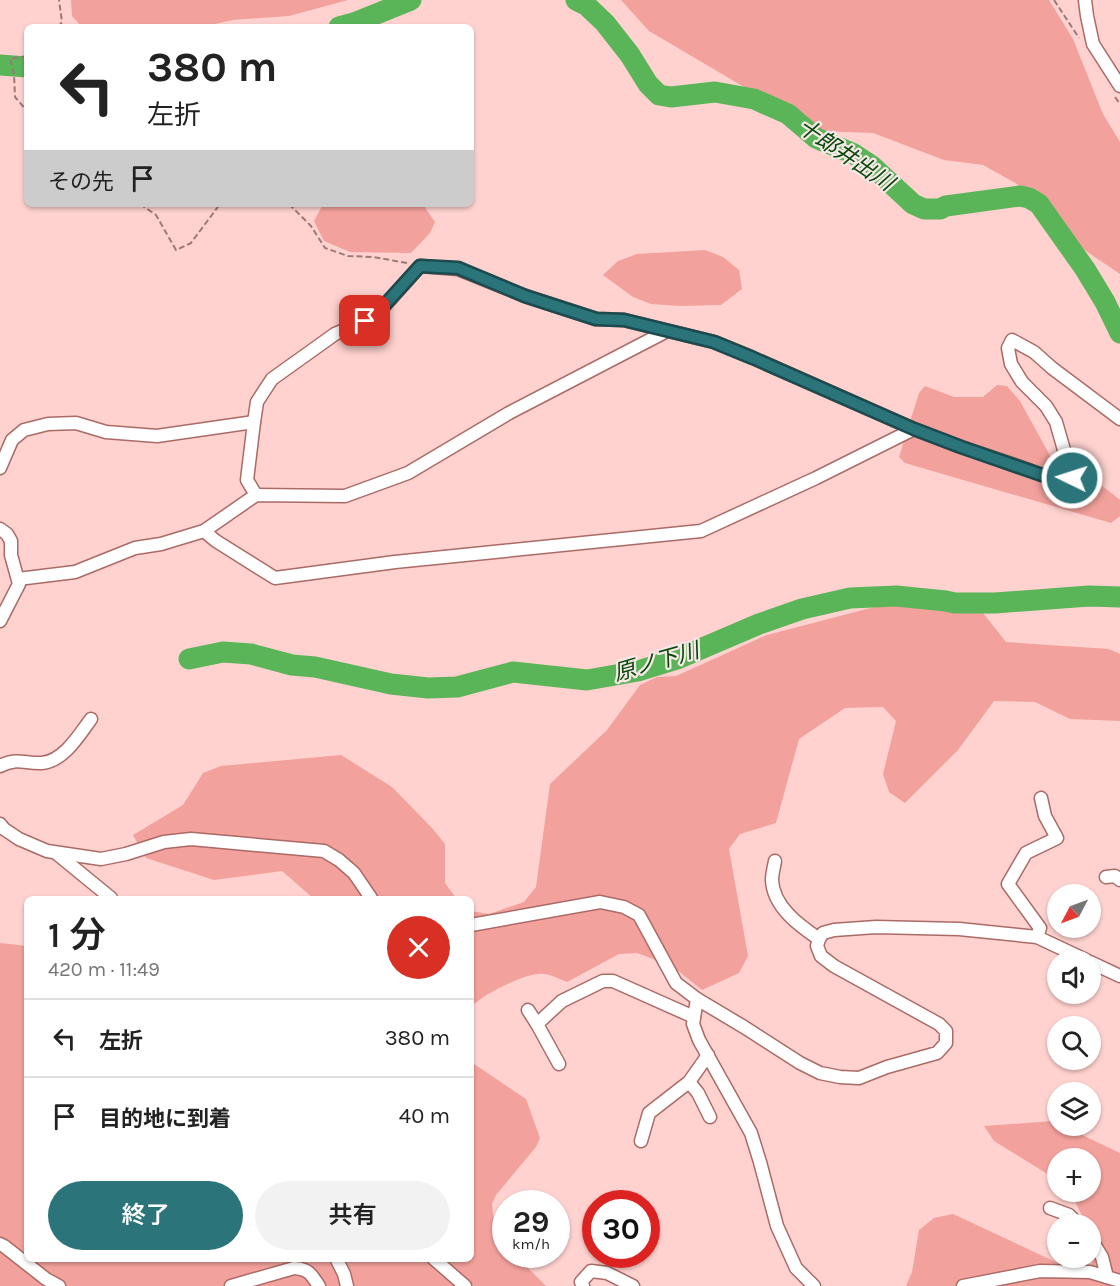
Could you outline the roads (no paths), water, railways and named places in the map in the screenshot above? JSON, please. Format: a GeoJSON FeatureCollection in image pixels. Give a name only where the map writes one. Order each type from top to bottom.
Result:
{"type":"FeatureCollection","features":[{"type":"Feature","properties":{"kind":"street"},"geometry":{"type":"LineString","coordinates":[[1085,0],[1093,44],[1120,86]]}},
{"type":"Feature","properties":{"kind":"street"},"geometry":{"type":"LineString","coordinates":[[256,495],[248,480],[254,422],[257,402],[272,379],[335,334],[365,321],[380,310],[420,266],[458,268],[525,296],[596,319],[624,320],[714,342],[914,429],[1065,483],[1072,478],[1056,422],[1046,406],[1022,382],[1011,364],[1008,348],[1012,340],[1034,352],[1120,419]]}},
{"type":"Feature","properties":{"kind":"street"},"geometry":{"type":"LineString","coordinates":[[18,579],[75,572],[135,548],[161,544],[204,531],[256,495],[345,495],[408,473],[509,413],[667,332]]}},
{"type":"Feature","properties":{"kind":"street"},"geometry":{"type":"LineString","coordinates":[[0,468],[12,440],[24,430],[48,424],[76,423],[106,432],[157,436],[254,422]]}},
{"type":"Feature","properties":{"kind":"street"},"geometry":{"type":"LineString","coordinates":[[204,531],[216,542],[275,578],[395,562],[701,531],[816,478],[914,429]]}},
{"type":"Feature","properties":{"kind":"street"},"geometry":{"type":"LineString","coordinates":[[0,529],[11,541],[11,555],[19,584],[0,621]]}},
{"type":"Feature","properties":{"kind":"street"},"geometry":{"type":"LineString","coordinates":[[0,766],[18,760],[44,763],[60,755],[73,744],[91,719]]}},
{"type":"Feature","properties":{"kind":"street"},"geometry":{"type":"LineString","coordinates":[[1037,937],[1040,928],[1008,884],[1026,853],[1057,838],[1046,816],[1041,798]]}},
{"type":"Feature","properties":{"kind":"street"},"geometry":{"type":"LineString","coordinates":[[0,824],[20,839],[47,851],[101,859],[164,842],[191,839],[324,851],[354,873],[370,896]]}},
{"type":"Feature","properties":{"kind":"street"},"geometry":{"type":"LineString","coordinates":[[55,852],[109,896]]}},
{"type":"Feature","properties":{"kind":"street"},"geometry":{"type":"LineString","coordinates":[[775,861],[772,880],[774,892],[797,923],[819,939]]}},
{"type":"Feature","properties":{"kind":"street"},"geometry":{"type":"LineString","coordinates":[[1106,877],[1114,876],[1120,880]]}},
{"type":"Feature","properties":{"kind":"street"},"geometry":{"type":"LineString","coordinates":[[474,924],[600,902],[624,907],[639,915],[676,983],[697,999],[820,1073],[859,1078],[887,1067],[937,1053],[946,1043],[946,1031],[939,1024],[820,956],[817,946],[823,933],[876,927],[959,929],[1037,937],[1065,950]]}},
{"type":"Feature","properties":{"kind":"street"},"geometry":{"type":"LineString","coordinates":[[1101,967],[1120,976]]}},
{"type":"Feature","properties":{"kind":"street"},"geometry":{"type":"LineString","coordinates":[[537,1024],[562,1001],[603,981],[613,981],[694,1017]]}},
{"type":"Feature","properties":{"kind":"street"},"geometry":{"type":"LineString","coordinates":[[697,999],[693,1024],[699,1040],[750,1133],[777,1226],[796,1268],[814,1286]]}},
{"type":"Feature","properties":{"kind":"street"},"geometry":{"type":"LineString","coordinates":[[528,1010],[558,1064]]}},
{"type":"Feature","properties":{"kind":"street"},"geometry":{"type":"LineString","coordinates":[[641,1141],[649,1113],[689,1082],[708,1055]]}},
{"type":"Feature","properties":{"kind":"street"},"geometry":{"type":"LineString","coordinates":[[689,1082],[698,1093],[710,1117]]}},
{"type":"Feature","properties":{"kind":"street"},"geometry":{"type":"LineString","coordinates":[[1050,1208],[1066,1214]]}},
{"type":"Feature","properties":{"kind":"street"},"geometry":{"type":"LineString","coordinates":[[0,1244],[24,1262]]}},
{"type":"Feature","properties":{"kind":"street"},"geometry":{"type":"LineString","coordinates":[[1101,1255],[1107,1277]]}},
{"type":"Feature","properties":{"kind":"street"},"geometry":{"type":"LineString","coordinates":[[24,1262],[59,1286]]}},
{"type":"Feature","properties":{"kind":"street"},"geometry":{"type":"LineString","coordinates":[[338,1262],[347,1286]]}},
{"type":"Feature","properties":{"kind":"street"},"geometry":{"type":"LineString","coordinates":[[438,1262],[465,1286]]}},
{"type":"Feature","properties":{"kind":"street"},"geometry":{"type":"LineString","coordinates":[[231,1286],[294,1268],[302,1268],[310,1273],[319,1286]]}},
{"type":"Feature","properties":{"kind":"street"},"geometry":{"type":"LineString","coordinates":[[583,1286],[581,1282],[591,1271],[607,1273],[633,1286]]}},
{"type":"Feature","properties":{"kind":"street"},"geometry":{"type":"LineString","coordinates":[[963,1286],[1040,1271],[1090,1272],[1120,1281]]}},
{"type":"Feature","properties":{"kind":"waterway","name":"十郎井出川"},"geometry":{"type":"LineString","coordinates":[[350,24],[411,0]]}},
{"type":"Feature","properties":{"kind":"waterway","name":"十郎井出川"},"geometry":{"type":"LineString","coordinates":[[576,0],[586,5],[605,23],[630,55],[648,84],[659,95],[671,97],[715,92],[754,99],[788,114],[816,138],[854,154],[872,166],[913,204],[924,209],[940,209],[946,206],[1020,196],[1039,204],[1085,269],[1120,333]]}},
{"type":"Feature","properties":{"kind":"waterway","name":"十郎井出川"},"geometry":{"type":"LineString","coordinates":[[0,65],[24,67]]}},
{"type":"Feature","properties":{"kind":"waterway","name":"原ノ下川"},"geometry":{"type":"LineString","coordinates":[[189,659],[223,652],[251,654],[292,665],[315,667],[391,684],[428,688],[457,687],[513,672],[587,680],[638,671],[677,659],[759,624],[802,609],[850,598],[896,596],[955,603],[995,603],[1089,596],[1120,597]]}}]}
